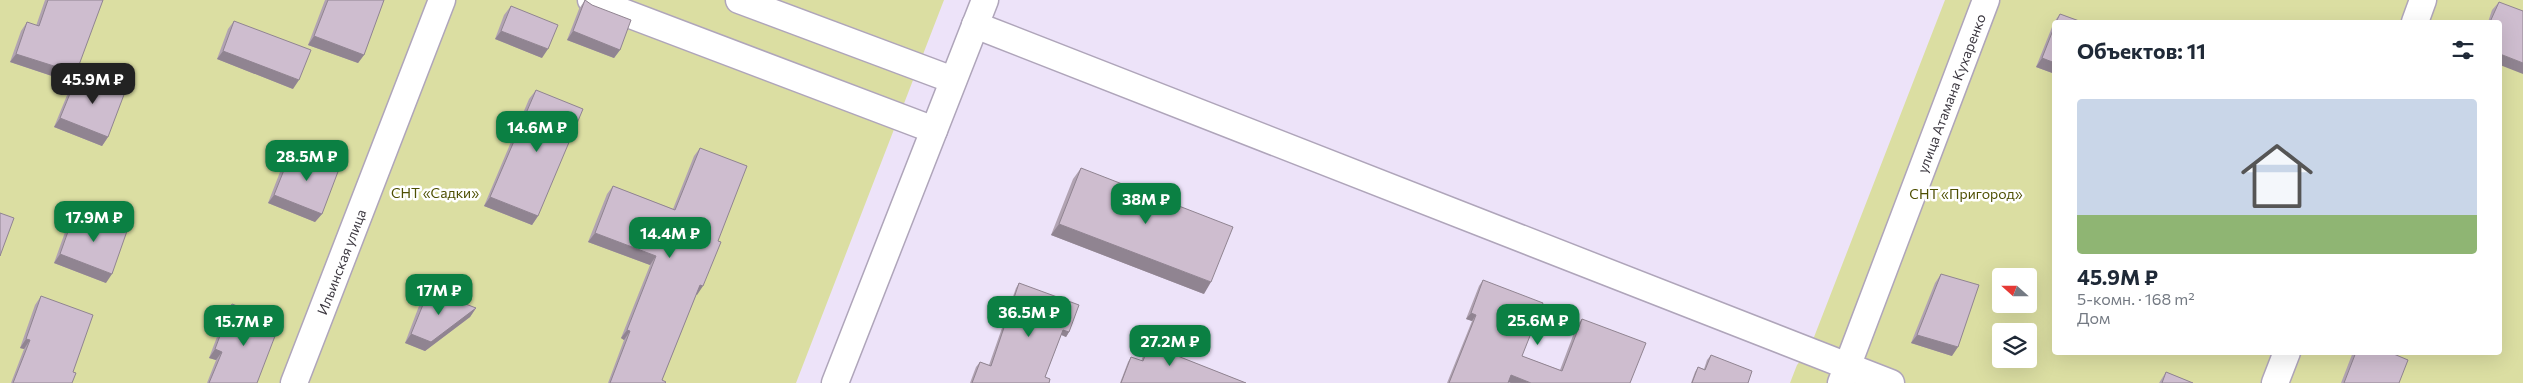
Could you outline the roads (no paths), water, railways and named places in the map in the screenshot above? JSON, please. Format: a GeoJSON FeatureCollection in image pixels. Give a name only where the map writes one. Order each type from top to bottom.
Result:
{"type":"FeatureCollection","features":[{"type":"Feature","properties":{"kind":"street","name":"Ильинская улица"},"geometry":{"type":"LineString","coordinates":[[294,383],[442,0]]}},
{"type":"Feature","properties":{"kind":"street"},"geometry":{"type":"LineString","coordinates":[[591,0],[934,130]]}},
{"type":"Feature","properties":{"kind":"street"},"geometry":{"type":"LineString","coordinates":[[739,0],[953,80]]}},
{"type":"Feature","properties":{"kind":"street"},"geometry":{"type":"LineString","coordinates":[[835,383],[985,0]]}},
{"type":"Feature","properties":{"kind":"street","name":"улица Атамана Кухаренко"},"geometry":{"type":"LineString","coordinates":[[1844,374],[1986,0]]}},
{"type":"Feature","properties":{"kind":"street"},"geometry":{"type":"LineString","coordinates":[[2416,20],[2424,0]]}},
{"type":"Feature","properties":{"kind":"street"},"geometry":{"type":"LineString","coordinates":[[975,25],[1844,374],[1891,383]]}},
{"type":"Feature","properties":{"kind":"street"},"geometry":{"type":"LineString","coordinates":[[2275,383],[2286,355]]}},
{"type":"Feature","properties":{"kind":"park label","name":"СНТ «Садки»"},"geometry":{"type":"Point","coordinates":[435,192]}},
{"type":"Feature","properties":{"kind":"park label","name":"СНТ «Пригород»"},"geometry":{"type":"Point","coordinates":[1966,193]}}]}
